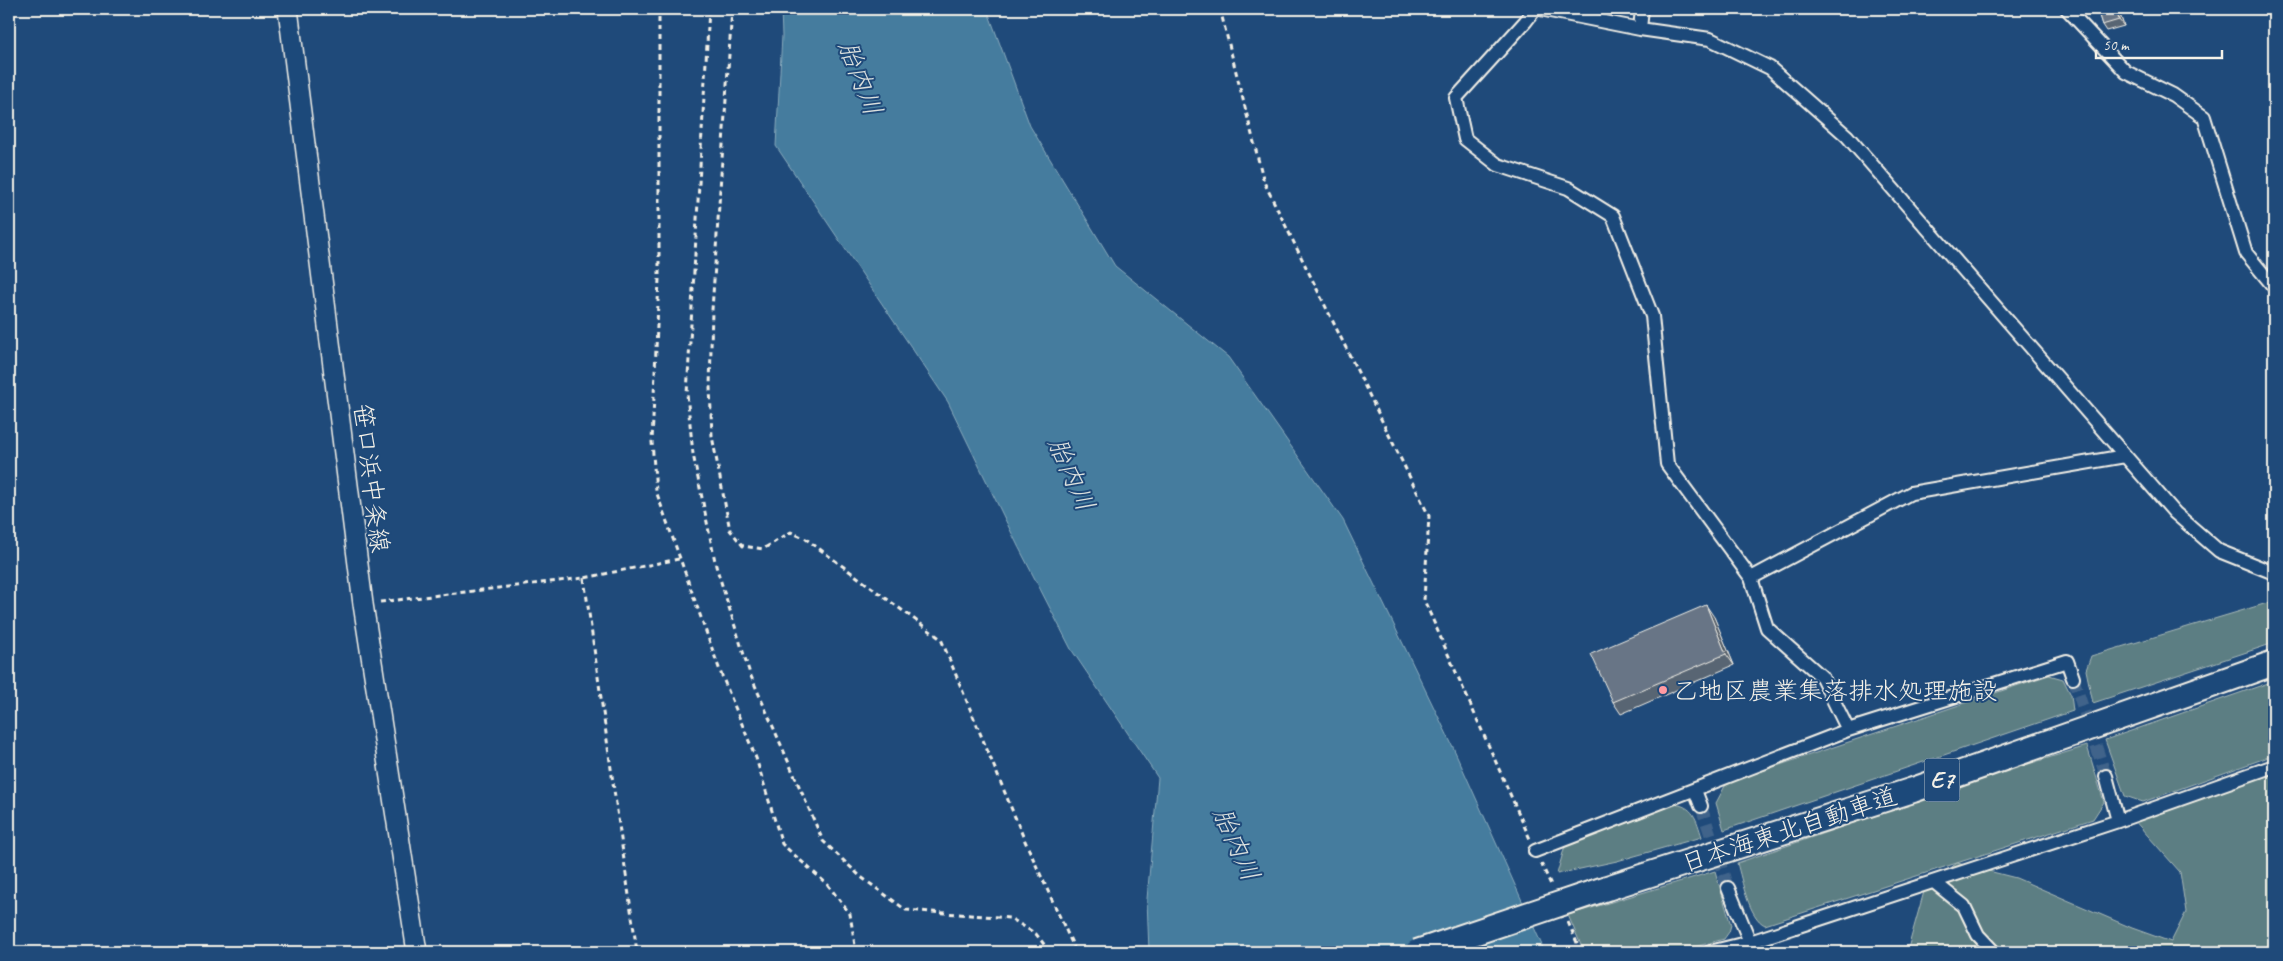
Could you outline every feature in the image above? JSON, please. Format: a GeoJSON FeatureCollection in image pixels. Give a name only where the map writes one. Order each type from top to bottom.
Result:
{"type":"FeatureCollection","features":[{"type":"Feature","properties":{"kind":"highway","name":"日本海東北自動車道"},"geometry":{"type":"LineString","coordinates":[[1417,952],[1607,888],[1913,790],[2274,663]]}},
{"type":"Feature","properties":{"kind":"main road","name":"笹口浜中条線"},"geometry":{"type":"LineString","coordinates":[[288,9],[363,604],[417,952]]}},
{"type":"Feature","properties":{"kind":"street"},"geometry":{"type":"LineString","coordinates":[[1535,9],[1456,98],[1465,139],[1498,165],[1568,188],[1613,216],[1652,316],[1667,464],[1751,578],[1767,628],[1822,677],[1848,730]]}},
{"type":"Feature","properties":{"kind":"street"},"geometry":{"type":"LineString","coordinates":[[1540,9],[1640,29],[1710,39],[1770,68],[1847,136],[2175,513],[2219,550],[2274,573]]}},
{"type":"Feature","properties":{"kind":"street"},"geometry":{"type":"LineString","coordinates":[[1640,29],[1642,9]]}},
{"type":"Feature","properties":{"kind":"street"},"geometry":{"type":"LineString","coordinates":[[2067,9],[2126,72],[2173,94],[2204,117],[2246,253],[2274,287]]}},
{"type":"Feature","properties":{"kind":"street"},"geometry":{"type":"LineString","coordinates":[[1751,578],[1911,492],[2126,456]]}},
{"type":"Feature","properties":{"kind":"street"},"geometry":{"type":"LineString","coordinates":[[1535,851],[1848,730],[2067,661],[2073,678]]}},
{"type":"Feature","properties":{"kind":"street"},"geometry":{"type":"LineString","coordinates":[[1710,952],[1752,947],[1934,882],[2118,821],[2274,766]]}},
{"type":"Feature","properties":{"kind":"street"},"geometry":{"type":"LineString","coordinates":[[2106,776],[2118,821]]}},
{"type":"Feature","properties":{"kind":"street"},"geometry":{"type":"LineString","coordinates":[[1695,790],[1701,806]]}},
{"type":"Feature","properties":{"kind":"street"},"geometry":{"type":"LineString","coordinates":[[1934,882],[1964,906],[1978,935],[1994,952]]}},
{"type":"Feature","properties":{"kind":"street"},"geometry":{"type":"LineString","coordinates":[[1728,888],[1752,947]]}},
{"type":"Feature","properties":{"kind":"path"},"geometry":{"type":"LineString","coordinates":[[659,9],[659,279],[652,442],[656,491],[720,671],[756,758],[782,844],[828,885],[850,914],[856,952]]}},
{"type":"Feature","properties":{"kind":"path"},"geometry":{"type":"LineString","coordinates":[[709,9],[687,394],[693,454],[716,566],[750,674],[823,841],[861,877],[906,910],[1010,918],[1036,934],[1050,952]]}},
{"type":"Feature","properties":{"kind":"path"},"geometry":{"type":"LineString","coordinates":[[732,9],[712,310],[710,387],[712,436],[730,530],[744,546],[763,549],[791,532],[806,539],[941,639],[1025,841],[1076,952]]}},
{"type":"Feature","properties":{"kind":"path"},"geometry":{"type":"LineString","coordinates":[[1220,9],[1264,182],[1429,516],[1424,600],[1554,893]]}},
{"type":"Feature","properties":{"kind":"path"},"geometry":{"type":"LineString","coordinates":[[363,604],[584,578],[679,559]]}},
{"type":"Feature","properties":{"kind":"path"},"geometry":{"type":"LineString","coordinates":[[584,578],[637,952]]}},
{"type":"Feature","properties":{"kind":"path"},"geometry":{"type":"LineString","coordinates":[[1566,918],[1581,952]]}},
{"type":"Feature","properties":{"kind":"green space"},"geometry":{"type":"Polygon","coordinates":[[[2274,601],[2274,643],[2093,703],[2086,670],[2091,656],[2274,601]]]}},
{"type":"Feature","properties":{"kind":"green space"},"geometry":{"type":"Polygon","coordinates":[[[2049,675],[2063,679],[2071,695],[2073,711],[1724,830],[1716,803],[1725,786],[1735,780],[2049,675]]]}},
{"type":"Feature","properties":{"kind":"green space"},"geometry":{"type":"Polygon","coordinates":[[[2274,681],[2274,755],[2143,802],[2125,796],[2105,740],[2274,681]]]}},
{"type":"Feature","properties":{"kind":"green space"},"geometry":{"type":"Polygon","coordinates":[[[2087,746],[2104,802],[2093,819],[1765,925],[1759,921],[1750,907],[1737,863],[1996,774],[2087,746]]]}},
{"type":"Feature","properties":{"kind":"green space"},"geometry":{"type":"Polygon","coordinates":[[[2274,772],[2274,952],[1907,952],[1925,888],[1957,863],[2016,878],[2132,928],[2171,942],[2186,912],[2180,872],[2133,819],[2274,772]]]}},
{"type":"Feature","properties":{"kind":"green space"},"geometry":{"type":"Polygon","coordinates":[[[1673,804],[1686,807],[1693,814],[1702,837],[1617,861],[1557,874],[1566,842],[1585,837],[1673,804]]]}},
{"type":"Feature","properties":{"kind":"green space"},"geometry":{"type":"Polygon","coordinates":[[[1715,871],[1731,925],[1724,939],[1676,952],[1584,952],[1568,915],[1715,871]]]}},
{"type":"Feature","properties":{"kind":"water","name":"胎内川"},"geometry":{"type":"Polygon","coordinates":[[[781,9],[987,9],[1030,126],[1115,266],[1228,357],[1343,520],[1453,747],[1545,952],[1149,952],[1147,899],[1158,778],[1071,649],[1018,546],[948,402],[776,146],[782,36],[781,9]]]}},
{"type":"Feature","properties":{"kind":"building"},"geometry":{"type":"Polygon","coordinates":[[[2097,9],[2116,9],[2119,20],[2102,25],[2097,9]]]}},
{"type":"Feature","properties":{"kind":"building"},"geometry":{"type":"Polygon","coordinates":[[[1706,605],[1726,654],[1613,702],[1591,654],[1706,605]]]}},
{"type":"Feature","properties":{"kind":"tunnel"},"geometry":{"type":"LineString","coordinates":[[2073,678],[2106,776]]}},
{"type":"Feature","properties":{"kind":"tunnel"},"geometry":{"type":"LineString","coordinates":[[1701,806],[1728,888]]}},
{"type":"Feature","properties":{"kind":"place","name":"乙地区農業集落排水処理施設"},"geometry":{"type":"Point","coordinates":[1663,690]}}]}
